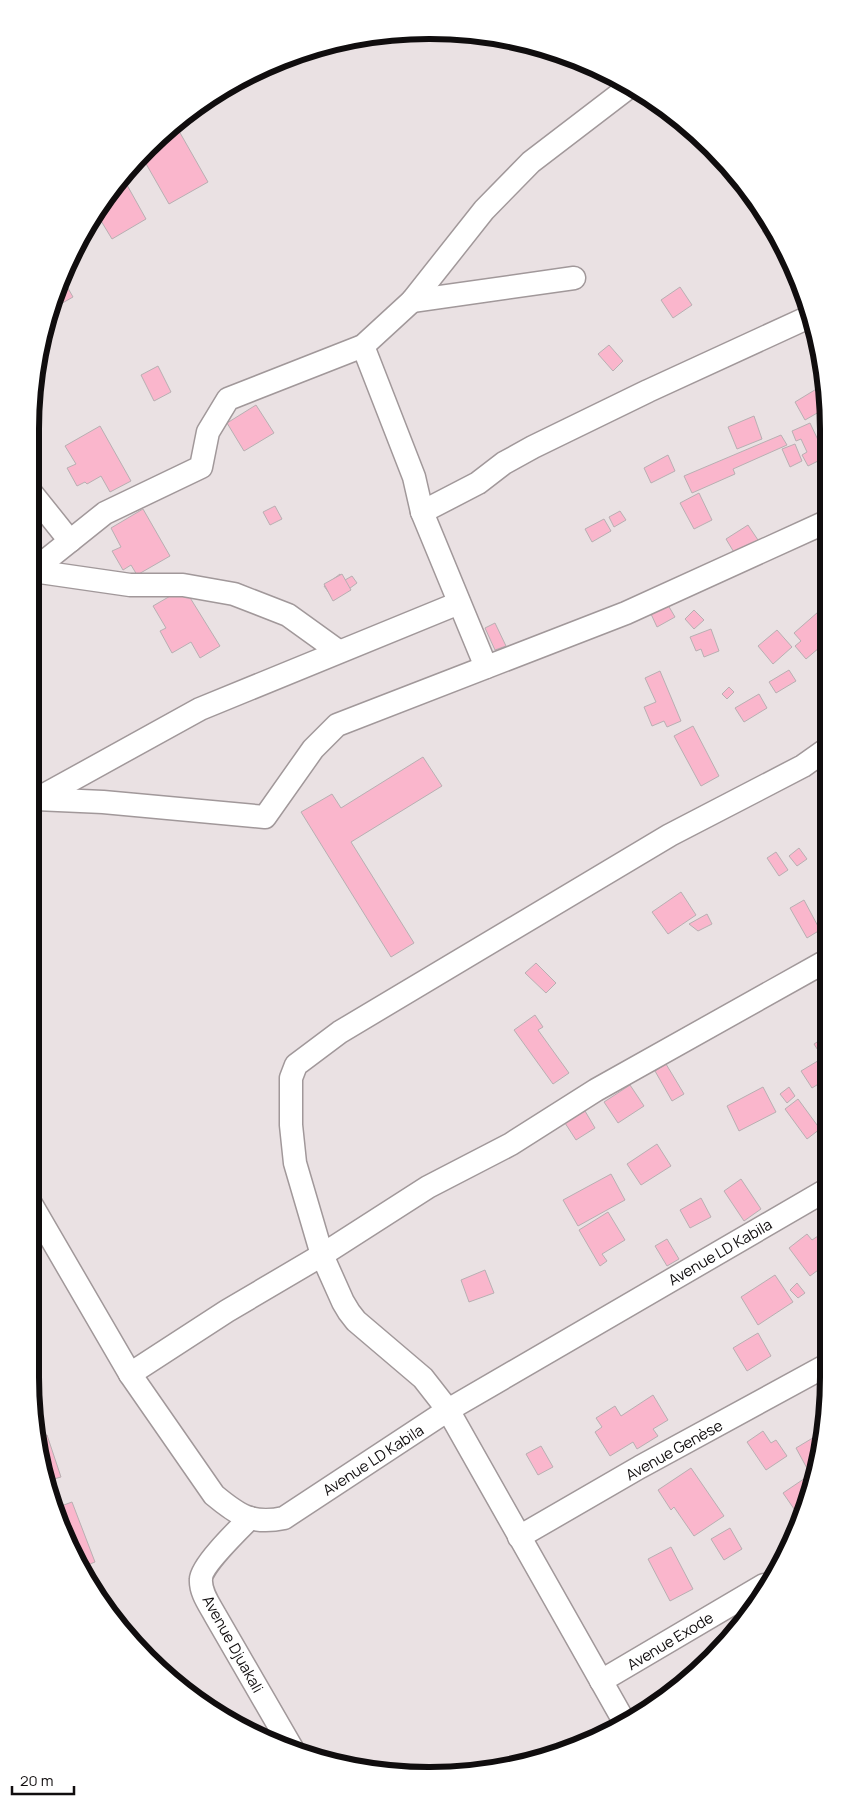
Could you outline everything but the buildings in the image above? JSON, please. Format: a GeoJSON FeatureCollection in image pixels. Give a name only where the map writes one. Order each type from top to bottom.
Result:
{"type":"FeatureCollection","features":[{"type":"Feature","properties":{"kind":"street"},"geometry":{"type":"LineString","coordinates":[[39,566],[105,514],[201,467],[208,432],[228,399],[363,346],[412,301],[484,210],[531,162],[624,91]]}},
{"type":"Feature","properties":{"kind":"street"},"geometry":{"type":"LineString","coordinates":[[412,301],[574,278]]}},
{"type":"Feature","properties":{"kind":"street"},"geometry":{"type":"LineString","coordinates":[[422,512],[478,483],[504,464],[533,447],[648,391],[805,320]]}},
{"type":"Feature","properties":{"kind":"street"},"geometry":{"type":"LineString","coordinates":[[363,346],[414,477],[422,512],[486,667]]}},
{"type":"Feature","properties":{"kind":"street"},"geometry":{"type":"LineString","coordinates":[[39,502],[70,541]]}},
{"type":"Feature","properties":{"kind":"street"},"geometry":{"type":"LineString","coordinates":[[39,800],[102,802],[265,817],[313,749],[337,724],[626,613],[820,525]]}},
{"type":"Feature","properties":{"kind":"street"},"geometry":{"type":"LineString","coordinates":[[39,573],[130,586],[183,585],[234,594],[288,616],[338,651]]}},
{"type":"Feature","properties":{"kind":"street"},"geometry":{"type":"LineString","coordinates":[[39,797],[200,709],[459,603]]}},
{"type":"Feature","properties":{"kind":"street"},"geometry":{"type":"LineString","coordinates":[[621,1717],[448,1410],[423,1378],[349,1312],[322,1255],[295,1162],[290,1125],[292,1078],[296,1065],[340,1032],[670,835],[803,766],[820,754]]}},
{"type":"Feature","properties":{"kind":"street"},"geometry":{"type":"LineString","coordinates":[[130,1374],[226,1311],[322,1255],[428,1187],[511,1144],[596,1090],[820,964]]}},
{"type":"Feature","properties":{"kind":"street","name":"Avenue LD Kabila"},"geometry":{"type":"LineString","coordinates":[[39,1217],[130,1374],[214,1495],[232,1510],[250,1518],[267,1521],[284,1518],[448,1410],[820,1194]]}},
{"type":"Feature","properties":{"kind":"street","name":"Avenue Genèse"},"geometry":{"type":"LineString","coordinates":[[519,1537],[640,1467],[820,1369]]}},
{"type":"Feature","properties":{"kind":"street","name":"Avenue Djuakali"},"geometry":{"type":"LineString","coordinates":[[250,1518],[204,1568],[201,1580],[204,1596],[214,1615],[288,1741]]}},
{"type":"Feature","properties":{"kind":"street","name":"Avenue Exode"},"geometry":{"type":"LineString","coordinates":[[601,1681],[757,1589]]}}]}
